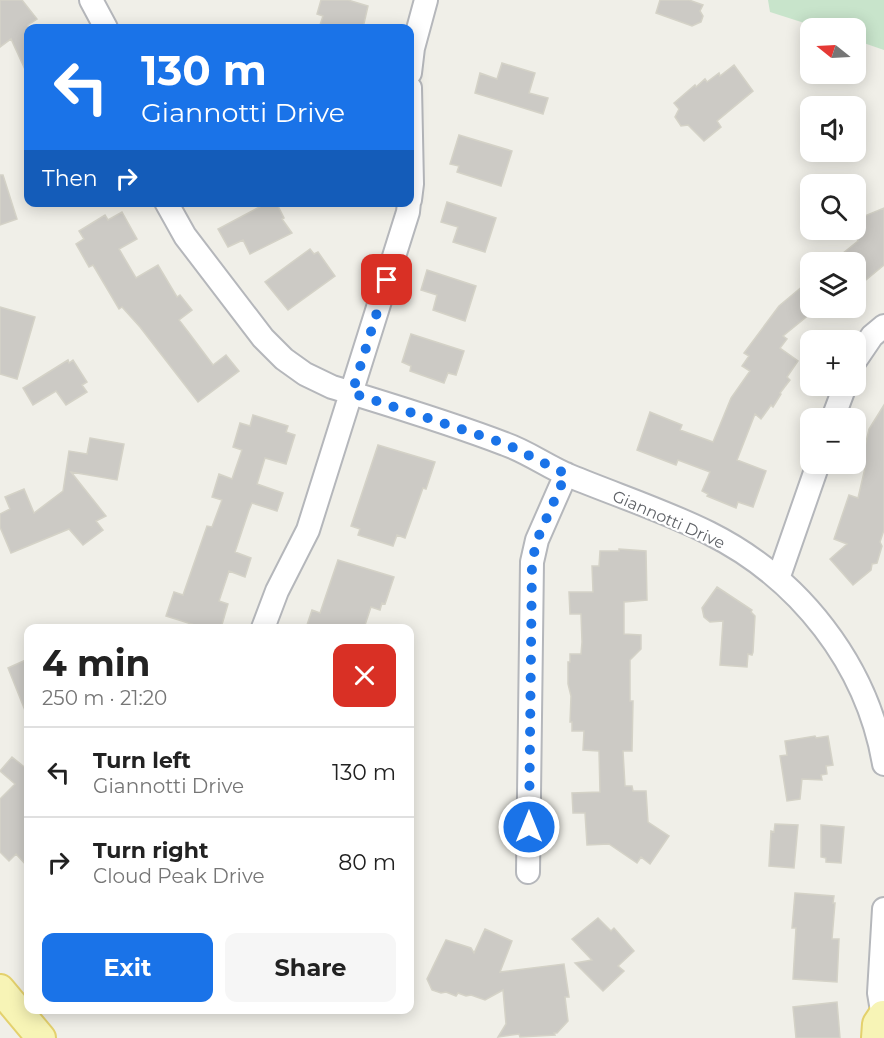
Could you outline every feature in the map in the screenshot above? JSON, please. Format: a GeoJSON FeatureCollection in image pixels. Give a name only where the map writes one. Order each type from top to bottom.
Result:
{"type":"FeatureCollection","features":[{"type":"Feature","properties":{"kind":"main road"},"geometry":{"type":"LineString","coordinates":[[0,989],[41,1038]]}},
{"type":"Feature","properties":{"kind":"street"},"geometry":{"type":"LineString","coordinates":[[91,0],[104,24]]}},
{"type":"Feature","properties":{"kind":"street"},"geometry":{"type":"LineString","coordinates":[[414,44],[426,0]]}},
{"type":"Feature","properties":{"kind":"street","name":"Giannotti Drive"},"geometry":{"type":"LineString","coordinates":[[169,207],[185,236],[263,338],[284,359],[305,374],[332,387],[506,444],[566,474],[708,533],[741,551],[778,579],[812,612],[837,645],[871,714],[884,764]]}},
{"type":"Feature","properties":{"kind":"street"},"geometry":{"type":"LineString","coordinates":[[265,624],[308,530],[352,393],[407,207]]}},
{"type":"Feature","properties":{"kind":"street"},"geometry":{"type":"LineString","coordinates":[[866,345],[884,326]]}},
{"type":"Feature","properties":{"kind":"street"},"geometry":{"type":"LineString","coordinates":[[528,872],[532,562],[537,540],[566,474]]}},
{"type":"Feature","properties":{"kind":"street"},"geometry":{"type":"LineString","coordinates":[[778,579],[815,474]]}},
{"type":"Feature","properties":{"kind":"street"},"geometry":{"type":"LineString","coordinates":[[881,1025],[879,984],[884,909]]}},
{"type":"Feature","properties":{"kind":"green space"},"geometry":{"type":"Polygon","coordinates":[[[768,0],[884,0],[884,50],[866,44],[866,18],[800,18],[800,22],[770,12],[768,0]]]}},
{"type":"Feature","properties":{"kind":"building"},"geometry":{"type":"Polygon","coordinates":[[[0,0],[22,0],[37,19],[30,24],[24,24],[24,67],[11,39],[0,47],[0,0]]]}},
{"type":"Feature","properties":{"kind":"building"},"geometry":{"type":"Polygon","coordinates":[[[321,0],[348,0],[368,6],[364,24],[320,24],[323,16],[317,14],[321,0]]]}},
{"type":"Feature","properties":{"kind":"building"},"geometry":{"type":"Polygon","coordinates":[[[660,0],[689,0],[703,5],[700,11],[703,16],[701,22],[692,26],[656,13],[660,0]]]}},
{"type":"Feature","properties":{"kind":"building"},"geometry":{"type":"Polygon","coordinates":[[[502,63],[535,73],[529,93],[548,98],[543,114],[475,93],[480,73],[497,79],[502,63]]]}},
{"type":"Feature","properties":{"kind":"building"},"geometry":{"type":"Polygon","coordinates":[[[734,65],[753,91],[717,121],[721,127],[704,141],[688,125],[681,126],[675,117],[679,109],[674,103],[695,85],[696,87],[705,79],[707,82],[719,73],[720,76],[734,65]]]}},
{"type":"Feature","properties":{"kind":"building"},"geometry":{"type":"Polygon","coordinates":[[[459,135],[512,151],[501,186],[457,172],[459,166],[450,164],[459,135]]]}},
{"type":"Feature","properties":{"kind":"building"},"geometry":{"type":"Polygon","coordinates":[[[0,175],[3,175],[17,219],[0,225],[0,175]]]}},
{"type":"Feature","properties":{"kind":"building"},"geometry":{"type":"Polygon","coordinates":[[[447,202],[496,218],[485,252],[453,242],[458,227],[441,222],[447,202]]]}},
{"type":"Feature","properties":{"kind":"building"},"geometry":{"type":"Polygon","coordinates":[[[260,207],[278,207],[284,218],[282,219],[292,233],[250,254],[243,240],[228,247],[218,229],[260,207]]]}},
{"type":"Feature","properties":{"kind":"building"},"geometry":{"type":"Polygon","coordinates":[[[884,208],[884,265],[866,280],[866,252],[844,252],[858,240],[866,240],[866,215],[884,208]]]}},
{"type":"Feature","properties":{"kind":"building"},"geometry":{"type":"Polygon","coordinates":[[[122,212],[137,239],[119,249],[136,278],[158,265],[177,297],[180,295],[192,310],[179,320],[213,365],[226,355],[239,371],[198,402],[140,327],[122,307],[119,309],[93,265],[89,267],[76,244],[84,239],[79,231],[105,215],[108,220],[122,212]]]}},
{"type":"Feature","properties":{"kind":"building"},"geometry":{"type":"Polygon","coordinates":[[[310,249],[314,254],[318,252],[335,276],[288,310],[265,282],[310,249]]]}},
{"type":"Feature","properties":{"kind":"building"},"geometry":{"type":"Polygon","coordinates":[[[427,270],[476,286],[465,321],[433,310],[437,295],[421,290],[427,270]]]}},
{"type":"Feature","properties":{"kind":"building"},"geometry":{"type":"Polygon","coordinates":[[[800,288],[800,318],[805,318],[783,336],[787,339],[780,348],[798,361],[787,377],[790,380],[773,407],[771,405],[761,419],[755,414],[737,460],[766,471],[753,507],[738,502],[736,508],[707,496],[708,494],[702,491],[710,472],[678,460],[676,465],[637,450],[650,412],[682,425],[680,430],[713,442],[731,398],[750,371],[742,366],[749,356],[744,353],[779,306],[800,288]]]}},
{"type":"Feature","properties":{"kind":"building"},"geometry":{"type":"Polygon","coordinates":[[[0,307],[35,317],[17,379],[0,374],[0,307]]]}},
{"type":"Feature","properties":{"kind":"building"},"geometry":{"type":"Polygon","coordinates":[[[411,334],[464,351],[456,375],[448,373],[444,383],[410,371],[411,366],[402,362],[411,334]]]}},
{"type":"Feature","properties":{"kind":"building"},"geometry":{"type":"Polygon","coordinates":[[[68,360],[69,363],[73,360],[87,382],[82,385],[87,392],[66,405],[56,391],[33,405],[23,388],[68,360]]]}},
{"type":"Feature","properties":{"kind":"building"},"geometry":{"type":"Polygon","coordinates":[[[884,405],[884,530],[880,542],[882,546],[877,563],[872,564],[871,570],[853,585],[830,559],[847,544],[834,539],[849,495],[858,498],[864,474],[866,474],[866,442],[869,429],[884,405]]]}},
{"type":"Feature","properties":{"kind":"building"},"geometry":{"type":"Polygon","coordinates":[[[253,415],[288,426],[286,432],[295,435],[286,464],[265,458],[257,484],[283,493],[277,511],[252,503],[235,552],[251,558],[245,577],[229,571],[219,601],[228,604],[222,624],[191,624],[166,616],[174,592],[183,595],[207,526],[212,527],[222,500],[212,497],[219,474],[232,479],[242,450],[233,447],[240,423],[250,426],[253,415]]]}},
{"type":"Feature","properties":{"kind":"building"},"geometry":{"type":"Polygon","coordinates":[[[90,438],[124,444],[117,480],[71,472],[106,516],[96,521],[103,530],[83,545],[69,529],[11,553],[0,527],[0,514],[10,509],[5,497],[24,489],[34,513],[63,491],[69,451],[87,454],[90,438]]]}},
{"type":"Feature","properties":{"kind":"building"},"geometry":{"type":"Polygon","coordinates":[[[378,445],[435,462],[405,538],[397,535],[393,546],[358,535],[360,529],[351,526],[378,445]]]}},
{"type":"Feature","properties":{"kind":"building"},"geometry":{"type":"Polygon","coordinates":[[[619,549],[646,551],[647,600],[624,602],[624,634],[641,635],[641,649],[630,660],[630,701],[633,701],[632,751],[623,751],[625,786],[632,786],[633,791],[646,791],[648,822],[669,836],[650,864],[641,857],[637,863],[609,844],[587,845],[585,813],[573,813],[572,793],[600,792],[599,751],[583,750],[584,731],[572,731],[572,722],[570,722],[571,696],[568,684],[568,662],[570,662],[570,654],[581,654],[582,642],[581,614],[570,614],[569,592],[593,592],[592,566],[599,566],[600,551],[619,551],[619,549]]]}},
{"type":"Feature","properties":{"kind":"building"},"geometry":{"type":"Polygon","coordinates":[[[338,560],[394,577],[385,604],[382,603],[380,610],[371,607],[365,624],[307,624],[312,610],[320,613],[338,560]]]}},
{"type":"Feature","properties":{"kind":"building"},"geometry":{"type":"Polygon","coordinates":[[[717,587],[752,610],[755,616],[753,652],[752,655],[748,654],[747,667],[720,665],[723,621],[710,622],[704,617],[702,608],[717,587]]]}},
{"type":"Feature","properties":{"kind":"building"},"geometry":{"type":"Polygon","coordinates":[[[24,661],[24,708],[8,668],[24,661]]]}},
{"type":"Feature","properties":{"kind":"building"},"geometry":{"type":"Polygon","coordinates":[[[815,736],[816,738],[828,736],[833,765],[826,766],[827,774],[821,775],[822,780],[802,779],[800,799],[787,801],[780,756],[787,755],[785,741],[815,736]]]}},
{"type":"Feature","properties":{"kind":"building"},"geometry":{"type":"Polygon","coordinates":[[[12,757],[24,767],[24,863],[16,854],[9,861],[0,852],[0,799],[15,784],[0,771],[12,757]]]}},
{"type":"Feature","properties":{"kind":"building"},"geometry":{"type":"Polygon","coordinates":[[[775,824],[798,825],[794,868],[769,866],[771,831],[774,832],[775,824]]]}},
{"type":"Feature","properties":{"kind":"building"},"geometry":{"type":"Polygon","coordinates":[[[821,825],[844,827],[841,863],[826,862],[826,858],[821,857],[821,825]]]}},
{"type":"Feature","properties":{"kind":"building"},"geometry":{"type":"Polygon","coordinates":[[[795,893],[834,896],[832,939],[839,939],[837,982],[793,979],[796,928],[792,928],[795,893]]]}},
{"type":"Feature","properties":{"kind":"building"},"geometry":{"type":"Polygon","coordinates":[[[598,918],[611,931],[614,928],[634,951],[618,966],[624,971],[603,991],[575,963],[592,960],[572,939],[598,918]]]}},
{"type":"Feature","properties":{"kind":"building"},"geometry":{"type":"Polygon","coordinates":[[[485,929],[512,941],[500,972],[564,964],[569,997],[565,997],[568,1021],[557,1033],[554,1033],[555,1035],[520,1037],[519,1034],[498,1037],[506,1024],[503,990],[485,1000],[471,995],[458,993],[456,996],[432,990],[427,979],[446,940],[471,948],[474,953],[485,929]]]}},
{"type":"Feature","properties":{"kind":"building"},"geometry":{"type":"Polygon","coordinates":[[[837,1002],[840,1038],[796,1038],[793,1007],[837,1002]]]}},
{"type":"Feature","properties":{"kind":"route"},"geometry":{"type":"LineString","coordinates":[[387,280],[352,393],[506,444],[566,474],[537,540],[530,581],[529,827]]}}]}
